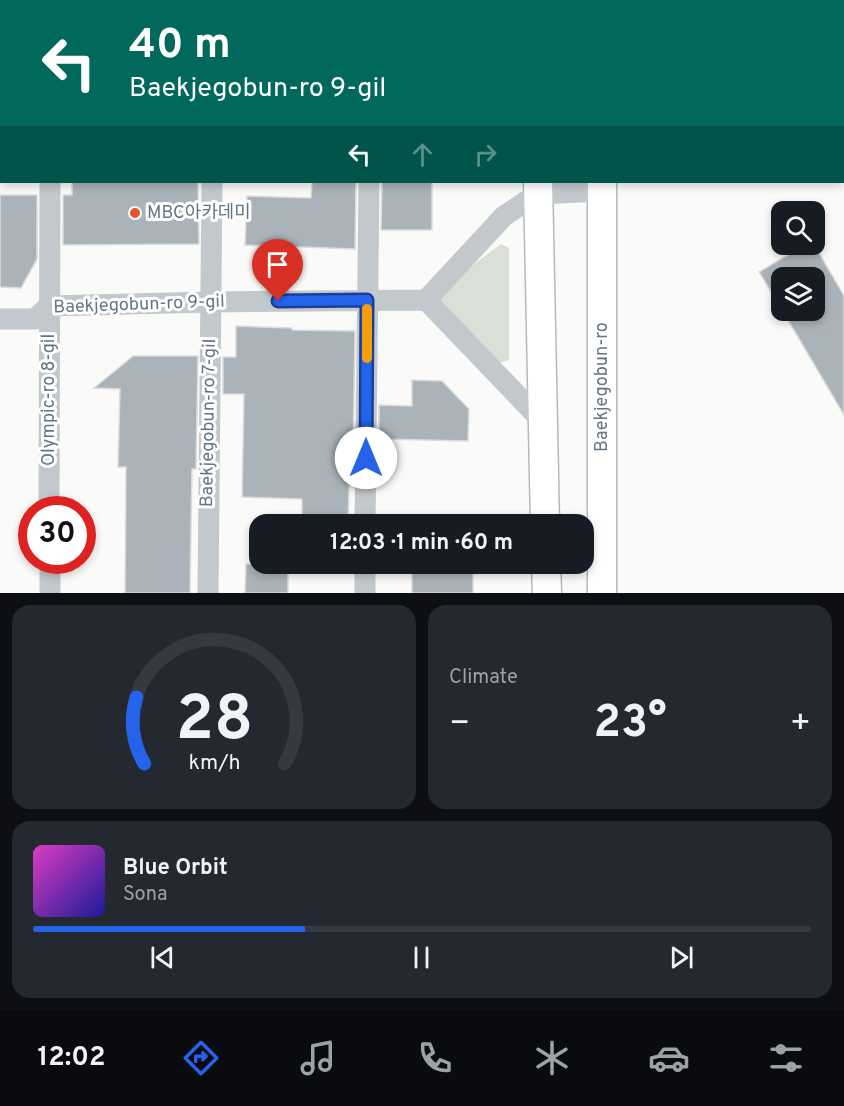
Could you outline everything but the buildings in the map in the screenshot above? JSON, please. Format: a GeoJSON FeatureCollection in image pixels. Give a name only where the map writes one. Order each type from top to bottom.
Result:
{"type":"FeatureCollection","features":[{"type":"Feature","properties":{"kind":"main road","name":"Baekjegobun-ro"},"geometry":{"type":"LineString","coordinates":[[602,186],[602,593]]}},
{"type":"Feature","properties":{"kind":"main road"},"geometry":{"type":"LineString","coordinates":[[538,188],[545,514]]}},
{"type":"Feature","properties":{"kind":"main road"},"geometry":{"type":"LineString","coordinates":[[546,574],[547,593]]}},
{"type":"Feature","properties":{"kind":"street","name":"Olympic-ro 8-gil"},"geometry":{"type":"LineString","coordinates":[[50,183],[50,496]]}},
{"type":"Feature","properties":{"kind":"street","name":"Baekjegobun-ro 7-gil"},"geometry":{"type":"LineString","coordinates":[[208,593],[212,183]]}},
{"type":"Feature","properties":{"kind":"street"},"geometry":{"type":"LineString","coordinates":[[365,514],[369,183]]}},
{"type":"Feature","properties":{"kind":"street"},"geometry":{"type":"LineString","coordinates":[[543,422],[426,300],[504,216],[538,188],[602,186]]}},
{"type":"Feature","properties":{"kind":"street","name":"Baekjegobun-ro 9-gil"},"geometry":{"type":"LineString","coordinates":[[0,319],[35,319],[49,306],[426,300]]}},
{"type":"Feature","properties":{"kind":"street"},"geometry":{"type":"LineString","coordinates":[[50,574],[50,593]]}},
{"type":"Feature","properties":{"kind":"street"},"geometry":{"type":"LineString","coordinates":[[365,574],[365,593]]}},
{"type":"Feature","properties":{"kind":"shaded area"},"geometry":{"type":"Polygon","coordinates":[[[501,244],[509,248],[509,360],[499,363],[438,304],[438,291],[501,244]]]}},
{"type":"Feature","properties":{"kind":"slow traffic"},"geometry":{"type":"LineString","coordinates":[[367,309],[367,358]]}},
{"type":"Feature","properties":{"kind":"place","name":"MBC아카데미"},"geometry":{"type":"Point","coordinates":[135,213]}},
{"type":"Feature","properties":{"kind":"route"},"geometry":{"type":"LineString","coordinates":[[278,301],[367,300],[366,458]]}}]}
